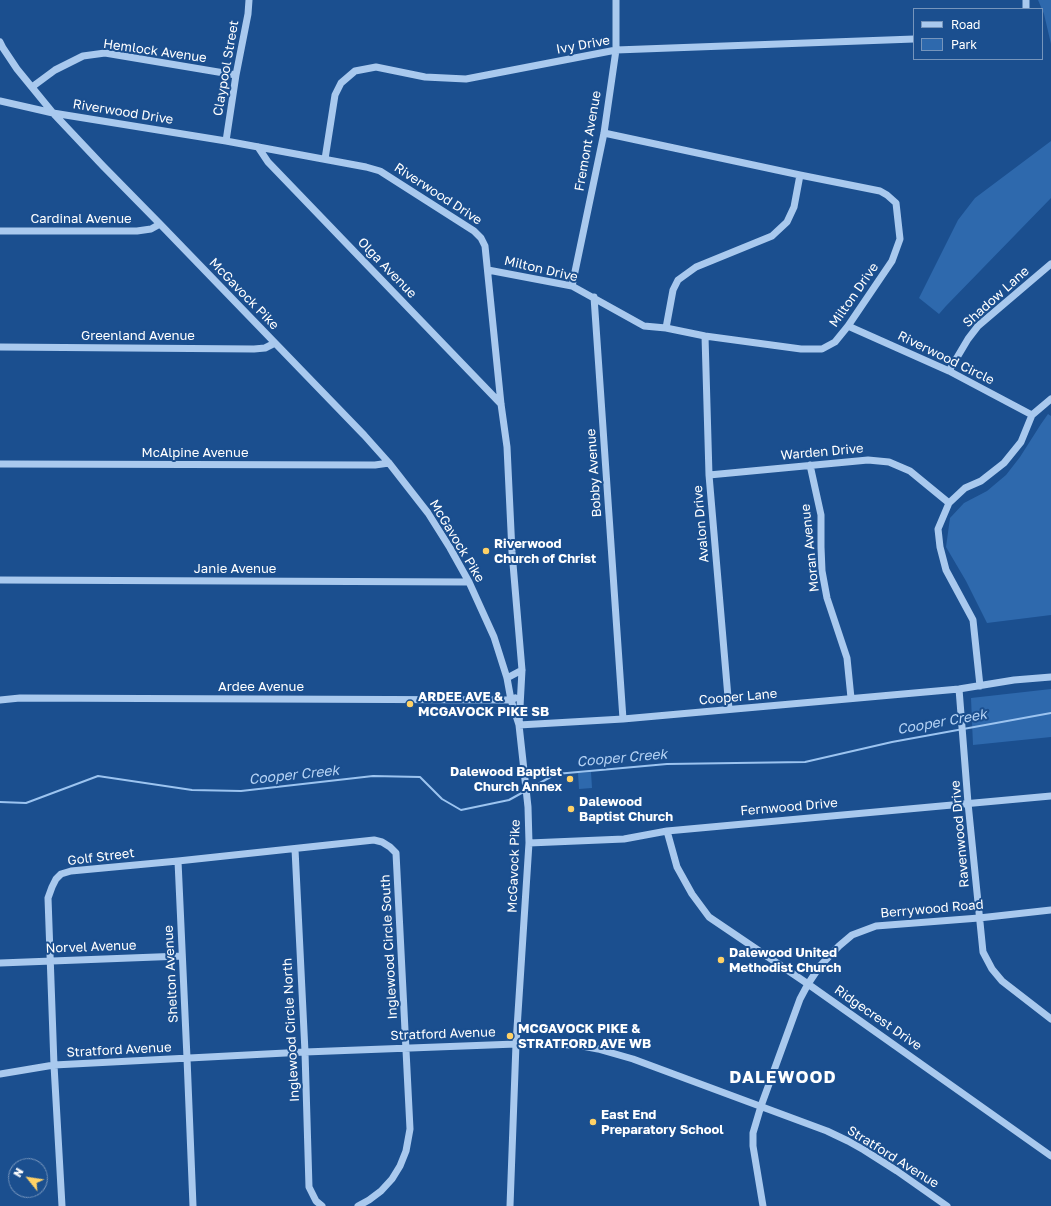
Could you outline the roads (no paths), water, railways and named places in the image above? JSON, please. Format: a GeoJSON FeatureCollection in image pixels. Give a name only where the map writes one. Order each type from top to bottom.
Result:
{"type":"FeatureCollection","features":[{"type":"Feature","properties":{"kind":"street","name":"Claypool Street"},"geometry":{"type":"LineString","coordinates":[[226,141],[236,75],[248,14],[249,0]]}},
{"type":"Feature","properties":{"kind":"street","name":"Fremont Avenue"},"geometry":{"type":"LineString","coordinates":[[572,286],[604,133],[616,50],[616,0]]}},
{"type":"Feature","properties":{"kind":"street","name":"Ivy Drive"},"geometry":{"type":"LineString","coordinates":[[325,159],[335,95],[341,84],[355,71],[376,67],[425,77],[466,79],[616,50],[913,39]]}},
{"type":"Feature","properties":{"kind":"street","name":"McGavock Pike"},"geometry":{"type":"LineString","coordinates":[[0,42],[16,69],[54,113],[103,166],[364,435],[389,463],[428,513],[450,548],[469,582],[494,637],[507,678],[518,725],[528,800],[529,843],[516,1044],[510,1206]]}},
{"type":"Feature","properties":{"kind":"street","name":"Hemlock Avenue"},"geometry":{"type":"LineString","coordinates":[[32,87],[54,70],[83,56],[105,53],[236,75]]}},
{"type":"Feature","properties":{"kind":"street","name":"Riverwood Drive"},"geometry":{"type":"LineString","coordinates":[[0,101],[54,113],[226,141],[366,167],[380,171],[474,231],[481,238],[485,246],[488,270],[501,404],[507,447],[512,552],[522,670],[518,725]]}},
{"type":"Feature","properties":{"kind":"street","name":"Milton Drive"},"geometry":{"type":"LineString","coordinates":[[488,270],[572,286],[644,326],[666,328],[705,336],[801,349],[822,349],[835,342],[848,326],[892,261],[900,239],[896,203],[880,191],[604,133]]}},
{"type":"Feature","properties":{"kind":"street","name":"Olga Avenue"},"geometry":{"type":"LineString","coordinates":[[258,147],[268,162],[501,404]]}},
{"type":"Feature","properties":{"kind":"street"},"geometry":{"type":"LineString","coordinates":[[666,328],[673,290],[678,280],[696,267],[772,236],[787,222],[794,207],[800,175]]}},
{"type":"Feature","properties":{"kind":"street","name":"Cardinal Avenue"},"geometry":{"type":"LineString","coordinates":[[0,231],[137,231],[151,229],[160,224]]}},
{"type":"Feature","properties":{"kind":"street","name":"Shadow Lane"},"geometry":{"type":"LineString","coordinates":[[949,371],[968,339],[978,326],[1051,264]]}},
{"type":"Feature","properties":{"kind":"street","name":"Bobby Avenue"},"geometry":{"type":"LineString","coordinates":[[594,298],[623,719]]}},
{"type":"Feature","properties":{"kind":"street","name":"Riverwood Circle"},"geometry":{"type":"LineString","coordinates":[[848,326],[949,371],[1032,415]]}},
{"type":"Feature","properties":{"kind":"street","name":"Avalon Drive"},"geometry":{"type":"LineString","coordinates":[[705,336],[709,475],[729,709]]}},
{"type":"Feature","properties":{"kind":"street","name":"Greenland Avenue"},"geometry":{"type":"LineString","coordinates":[[0,347],[254,349],[265,348],[275,343]]}},
{"type":"Feature","properties":{"kind":"street"},"geometry":{"type":"LineString","coordinates":[[1051,399],[1032,415],[1021,442],[1004,464],[981,481],[965,488],[949,503],[938,529],[940,548],[946,570],[973,620],[980,686],[1014,680],[1051,677]]}},
{"type":"Feature","properties":{"kind":"street","name":"Warden Drive"},"geometry":{"type":"LineString","coordinates":[[709,475],[868,460],[889,462],[910,471],[949,503]]}},
{"type":"Feature","properties":{"kind":"street","name":"McAlpine Avenue"},"geometry":{"type":"LineString","coordinates":[[0,464],[375,465],[389,463]]}},
{"type":"Feature","properties":{"kind":"street","name":"Moran Avenue"},"geometry":{"type":"LineString","coordinates":[[810,465],[820,516],[822,571],[827,598],[847,658],[851,698]]}},
{"type":"Feature","properties":{"kind":"street","name":"Janie Avenue"},"geometry":{"type":"LineString","coordinates":[[0,580],[469,582]]}},
{"type":"Feature","properties":{"kind":"street"},"geometry":{"type":"LineString","coordinates":[[507,678],[522,670]]}},
{"type":"Feature","properties":{"kind":"street","name":"Cooper Lane"},"geometry":{"type":"LineString","coordinates":[[518,725],[623,719],[980,686]]}},
{"type":"Feature","properties":{"kind":"street","name":"Ravenwood Drive"},"geometry":{"type":"LineString","coordinates":[[960,689],[968,802],[983,952],[992,969],[1002,981],[1051,1019]]}},
{"type":"Feature","properties":{"kind":"street","name":"Ardee Avenue"},"geometry":{"type":"LineString","coordinates":[[0,700],[20,698],[511,700],[521,695]]}},
{"type":"Feature","properties":{"kind":"street","name":"Fernwood Drive"},"geometry":{"type":"LineString","coordinates":[[529,843],[624,839],[667,831],[968,802],[1051,796]]}},
{"type":"Feature","properties":{"kind":"street","name":"Ridgecrest Drive"},"geometry":{"type":"LineString","coordinates":[[667,831],[677,867],[692,894],[709,917],[808,984],[1051,1156]]}},
{"type":"Feature","properties":{"kind":"street","name":"Golf Street"},"geometry":{"type":"LineString","coordinates":[[62,1206],[54,1065],[48,898],[52,887],[61,874],[72,871],[374,840],[382,842]]}},
{"type":"Feature","properties":{"kind":"street","name":"Inglewood Circle South"},"geometry":{"type":"LineString","coordinates":[[358,1206],[381,1191],[392,1180],[400,1166],[406,1150],[410,1129],[396,853],[382,842]]}},
{"type":"Feature","properties":{"kind":"street","name":"Inglewood Circle North"},"geometry":{"type":"LineString","coordinates":[[295,849],[305,1052],[309,1187],[316,1201],[322,1206]]}},
{"type":"Feature","properties":{"kind":"street","name":"Shelton Avenue"},"geometry":{"type":"LineString","coordinates":[[178,861],[192,1206]]}},
{"type":"Feature","properties":{"kind":"street","name":"Berrywood Road"},"geometry":{"type":"LineString","coordinates":[[763,1206],[753,1146],[754,1133],[761,1106],[800,999],[820,966],[829,956],[852,935],[876,926],[979,918],[1051,910]]}},
{"type":"Feature","properties":{"kind":"street","name":"Norvel Avenue"},"geometry":{"type":"LineString","coordinates":[[0,963],[182,956]]}},
{"type":"Feature","properties":{"kind":"street","name":"Stratford Avenue"},"geometry":{"type":"LineString","coordinates":[[0,1074],[54,1065],[118,1061],[516,1044],[577,1045],[598,1049],[633,1059],[848,1140],[897,1171],[947,1206]]}},
{"type":"Feature","properties":{"kind":"waterway","name":"Cooper Creek"},"geometry":{"type":"LineString","coordinates":[[0,802],[26,803],[98,776],[192,790],[241,791],[373,776],[420,777],[442,799],[461,810],[509,800],[556,774],[667,764],[805,762],[892,742],[1051,713]]}},
{"type":"Feature","properties":{"kind":"place","name":"Riverwood Church of Christ"},"geometry":{"type":"Point","coordinates":[486,551]}},
{"type":"Feature","properties":{"kind":"place","name":"ARDEE AVE & MCGAVOCK PIKE SB"},"geometry":{"type":"Point","coordinates":[410,704]}},
{"type":"Feature","properties":{"kind":"place","name":"Dalewood Baptist Church Annex"},"geometry":{"type":"Point","coordinates":[570,779]}},
{"type":"Feature","properties":{"kind":"place","name":"Dalewood Baptist Church"},"geometry":{"type":"Point","coordinates":[571,809]}},
{"type":"Feature","properties":{"kind":"place","name":"Dalewood United Methodist Church"},"geometry":{"type":"Point","coordinates":[721,960]}},
{"type":"Feature","properties":{"kind":"place","name":"MCGAVOCK PIKE & STRATFORD AVE WB"},"geometry":{"type":"Point","coordinates":[510,1036]}},
{"type":"Feature","properties":{"kind":"place","name":"East End Preparatory School"},"geometry":{"type":"Point","coordinates":[593,1122]}},
{"type":"Feature","properties":{"kind":"district","name":"DALEWOOD"},"geometry":{"type":"Point","coordinates":[783,1078]}}]}
